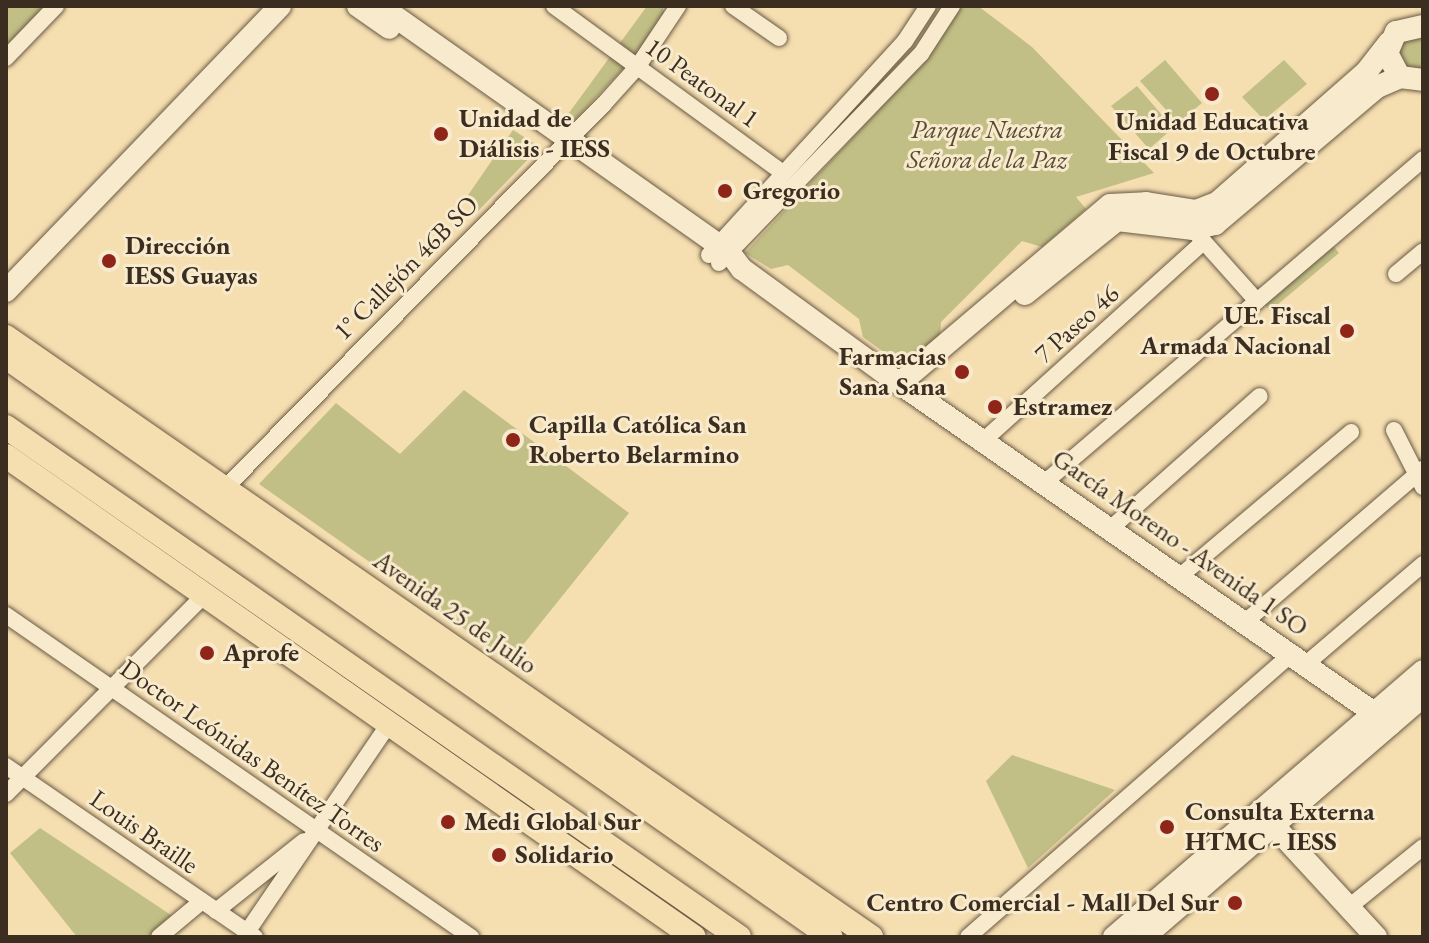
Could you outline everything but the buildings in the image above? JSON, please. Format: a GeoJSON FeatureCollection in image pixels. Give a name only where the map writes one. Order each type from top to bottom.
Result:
{"type":"FeatureCollection","features":[{"type":"Feature","properties":{"kind":"main road","name":"Avenida 25 de Julio"},"geometry":{"type":"LineString","coordinates":[[6,337],[871,937]]}},
{"type":"Feature","properties":{"kind":"main road","name":"Avenida 25 de Julio"},"geometry":{"type":"LineString","coordinates":[[6,357],[831,937]]}},
{"type":"Feature","properties":{"kind":"main road"},"geometry":{"type":"LineString","coordinates":[[12,440],[63,496],[202,597],[694,937]]}},
{"type":"Feature","properties":{"kind":"main road"},"geometry":{"type":"LineString","coordinates":[[12,440],[328,653],[739,937]]}},
{"type":"Feature","properties":{"kind":"main road"},"geometry":{"type":"LineString","coordinates":[[245,525],[340,567]]}},
{"type":"Feature","properties":{"kind":"main road"},"geometry":{"type":"LineString","coordinates":[[232,617],[328,653]]}},
{"type":"Feature","properties":{"kind":"main road"},"geometry":{"type":"LineString","coordinates":[[616,759],[646,809]]}},
{"type":"Feature","properties":{"kind":"main road"},"geometry":{"type":"LineString","coordinates":[[578,827],[621,887]]}},
{"type":"Feature","properties":{"kind":"street"},"geometry":{"type":"LineString","coordinates":[[6,58],[56,6]]}},
{"type":"Feature","properties":{"kind":"street"},"geometry":{"type":"LineString","coordinates":[[6,291],[280,6]]}},
{"type":"Feature","properties":{"kind":"street","name":"García Moreno - Avenida 1 SO"},"geometry":{"type":"LineString","coordinates":[[358,6],[1382,718]]}},
{"type":"Feature","properties":{"kind":"street","name":"García Moreno - Avenida 1 SO"},"geometry":{"type":"LineString","coordinates":[[380,6],[562,146]]}},
{"type":"Feature","properties":{"kind":"street","name":"10 Peatonal 1"},"geometry":{"type":"LineString","coordinates":[[554,6],[782,172]]}},
{"type":"Feature","properties":{"kind":"street","name":"1° Callejón 46B SO"},"geometry":{"type":"LineString","coordinates":[[226,487],[638,66],[678,6]]}},
{"type":"Feature","properties":{"kind":"street"},"geometry":{"type":"LineString","coordinates":[[733,6],[779,38]]}},
{"type":"Feature","properties":{"kind":"street"},"geometry":{"type":"LineString","coordinates":[[723,257],[782,172],[905,41],[928,6]]}},
{"type":"Feature","properties":{"kind":"street"},"geometry":{"type":"LineString","coordinates":[[723,257],[921,54],[952,6]]}},
{"type":"Feature","properties":{"kind":"street"},"geometry":{"type":"LineString","coordinates":[[1400,6],[1388,62],[1416,80]]}},
{"type":"Feature","properties":{"kind":"street"},"geometry":{"type":"LineString","coordinates":[[906,387],[1110,205],[1146,203],[1196,211],[1217,203],[1367,71],[1392,37],[1423,26]]}},
{"type":"Feature","properties":{"kind":"street"},"geometry":{"type":"LineString","coordinates":[[1198,236],[1225,217],[1377,87],[1416,80]]}},
{"type":"Feature","properties":{"kind":"street"},"geometry":{"type":"LineString","coordinates":[[1044,483],[1423,159]]}},
{"type":"Feature","properties":{"kind":"street"},"geometry":{"type":"LineString","coordinates":[[906,387],[1102,228],[1130,218],[1198,236],[1257,301]]}},
{"type":"Feature","properties":{"kind":"street","name":"7 Paseo 46"},"geometry":{"type":"LineString","coordinates":[[983,441],[1198,236]]}},
{"type":"Feature","properties":{"kind":"street"},"geometry":{"type":"LineString","coordinates":[[1396,274],[1423,251]]}},
{"type":"Feature","properties":{"kind":"street"},"geometry":{"type":"LineString","coordinates":[[1110,529],[1260,396]]}},
{"type":"Feature","properties":{"kind":"street"},"geometry":{"type":"LineString","coordinates":[[1245,622],[1420,477],[1394,430]]}},
{"type":"Feature","properties":{"kind":"street"},"geometry":{"type":"LineString","coordinates":[[1179,577],[1351,432]]}},
{"type":"Feature","properties":{"kind":"street"},"geometry":{"type":"LineString","coordinates":[[968,937],[1298,659],[1423,564]]}},
{"type":"Feature","properties":{"kind":"street"},"geometry":{"type":"LineString","coordinates":[[6,794],[202,597]]}},
{"type":"Feature","properties":{"kind":"street","name":"Doctor Leónidas Benítez Torres"},"geometry":{"type":"LineString","coordinates":[[6,615],[471,937]]}},
{"type":"Feature","properties":{"kind":"street"},"geometry":{"type":"LineString","coordinates":[[1144,937],[1267,818],[1382,718],[1423,671]]}},
{"type":"Feature","properties":{"kind":"street"},"geometry":{"type":"LineString","coordinates":[[1382,718],[1423,696]]}},
{"type":"Feature","properties":{"kind":"street"},"geometry":{"type":"LineString","coordinates":[[251,934],[388,725]]}},
{"type":"Feature","properties":{"kind":"street","name":"Louis Braille"},"geometry":{"type":"LineString","coordinates":[[6,766],[251,934]]}},
{"type":"Feature","properties":{"kind":"street"},"geometry":{"type":"LineString","coordinates":[[1267,818],[1376,937]]}},
{"type":"Feature","properties":{"kind":"street"},"geometry":{"type":"LineString","coordinates":[[1114,937],[1267,818]]}},
{"type":"Feature","properties":{"kind":"street"},"geometry":{"type":"LineString","coordinates":[[159,937],[317,830]]}},
{"type":"Feature","properties":{"kind":"street"},"geometry":{"type":"LineString","coordinates":[[1349,907],[1423,847]]}},
{"type":"Feature","properties":{"kind":"green space"},"geometry":{"type":"Polygon","coordinates":[[[6,6],[44,6],[6,47],[6,6]]]}},
{"type":"Feature","properties":{"kind":"green space"},"geometry":{"type":"Polygon","coordinates":[[[647,6],[662,6],[667,22],[572,123],[566,117],[647,6]]]}},
{"type":"Feature","properties":{"kind":"green space","name":"Parque Nuestra Señora de la Paz"},"geometry":{"type":"Polygon","coordinates":[[[962,6],[978,6],[1032,47],[1154,173],[1076,197],[1086,209],[1042,247],[1022,241],[941,322],[940,337],[906,368],[863,337],[859,319],[788,265],[771,269],[745,253],[924,61],[962,6]]]}},
{"type":"Feature","properties":{"kind":"green space"},"geometry":{"type":"Polygon","coordinates":[[[1423,34],[1423,71],[1406,70],[1396,49],[1399,42],[1423,34]]]}},
{"type":"Feature","properties":{"kind":"green space"},"geometry":{"type":"Polygon","coordinates":[[[1165,60],[1202,103],[1178,123],[1140,81],[1165,60]]]}},
{"type":"Feature","properties":{"kind":"green space"},"geometry":{"type":"Polygon","coordinates":[[[1284,60],[1307,84],[1264,120],[1242,97],[1284,60]]]}},
{"type":"Feature","properties":{"kind":"green space"},"geometry":{"type":"Polygon","coordinates":[[[1137,86],[1173,128],[1149,149],[1111,106],[1137,86]]]}},
{"type":"Feature","properties":{"kind":"green space"},"geometry":{"type":"Polygon","coordinates":[[[513,130],[540,147],[478,211],[464,201],[513,130]]]}},
{"type":"Feature","properties":{"kind":"green space"},"geometry":{"type":"Polygon","coordinates":[[[1330,242],[1339,253],[1270,311],[1261,300],[1330,242]]]}},
{"type":"Feature","properties":{"kind":"green space"},"geometry":{"type":"Polygon","coordinates":[[[464,390],[629,513],[510,661],[259,484],[336,403],[400,454],[464,390]]]}},
{"type":"Feature","properties":{"kind":"green space"},"geometry":{"type":"Polygon","coordinates":[[[1012,755],[1115,790],[1028,868],[986,781],[1012,755]]]}},
{"type":"Feature","properties":{"kind":"green space"},"geometry":{"type":"Polygon","coordinates":[[[40,828],[174,917],[150,937],[77,937],[10,853],[40,828]]]}},
{"type":"Feature","properties":{"kind":"place","name":"Unidad Educativa Fiscal 9 de Octubre"},"geometry":{"type":"Point","coordinates":[1212,94]}},
{"type":"Feature","properties":{"kind":"place","name":"Unidad de Diálisis - IESS"},"geometry":{"type":"Point","coordinates":[441,134]}},
{"type":"Feature","properties":{"kind":"place","name":"Gregorio"},"geometry":{"type":"Point","coordinates":[725,191]}},
{"type":"Feature","properties":{"kind":"place","name":"Dirección IESS Guayas"},"geometry":{"type":"Point","coordinates":[109,261]}},
{"type":"Feature","properties":{"kind":"place","name":"UE. Fiscal Armada Nacional"},"geometry":{"type":"Point","coordinates":[1347,331]}},
{"type":"Feature","properties":{"kind":"place","name":"Farmacias Sana Sana"},"geometry":{"type":"Point","coordinates":[962,372]}},
{"type":"Feature","properties":{"kind":"place","name":"Estramez"},"geometry":{"type":"Point","coordinates":[995,407]}},
{"type":"Feature","properties":{"kind":"place","name":"Capilla Católica San Roberto Belarmino"},"geometry":{"type":"Point","coordinates":[513,440]}},
{"type":"Feature","properties":{"kind":"place","name":"Aprofe"},"geometry":{"type":"Point","coordinates":[207,653]}},
{"type":"Feature","properties":{"kind":"place","name":"Medi Global Sur"},"geometry":{"type":"Point","coordinates":[448,822]}},
{"type":"Feature","properties":{"kind":"place","name":"Consulta Externa HTMC - IESS"},"geometry":{"type":"Point","coordinates":[1167,827]}},
{"type":"Feature","properties":{"kind":"place","name":"Solidario"},"geometry":{"type":"Point","coordinates":[499,855]}},
{"type":"Feature","properties":{"kind":"place","name":"Centro Comercial - Mall Del Sur"},"geometry":{"type":"Point","coordinates":[1235,903]}}]}
